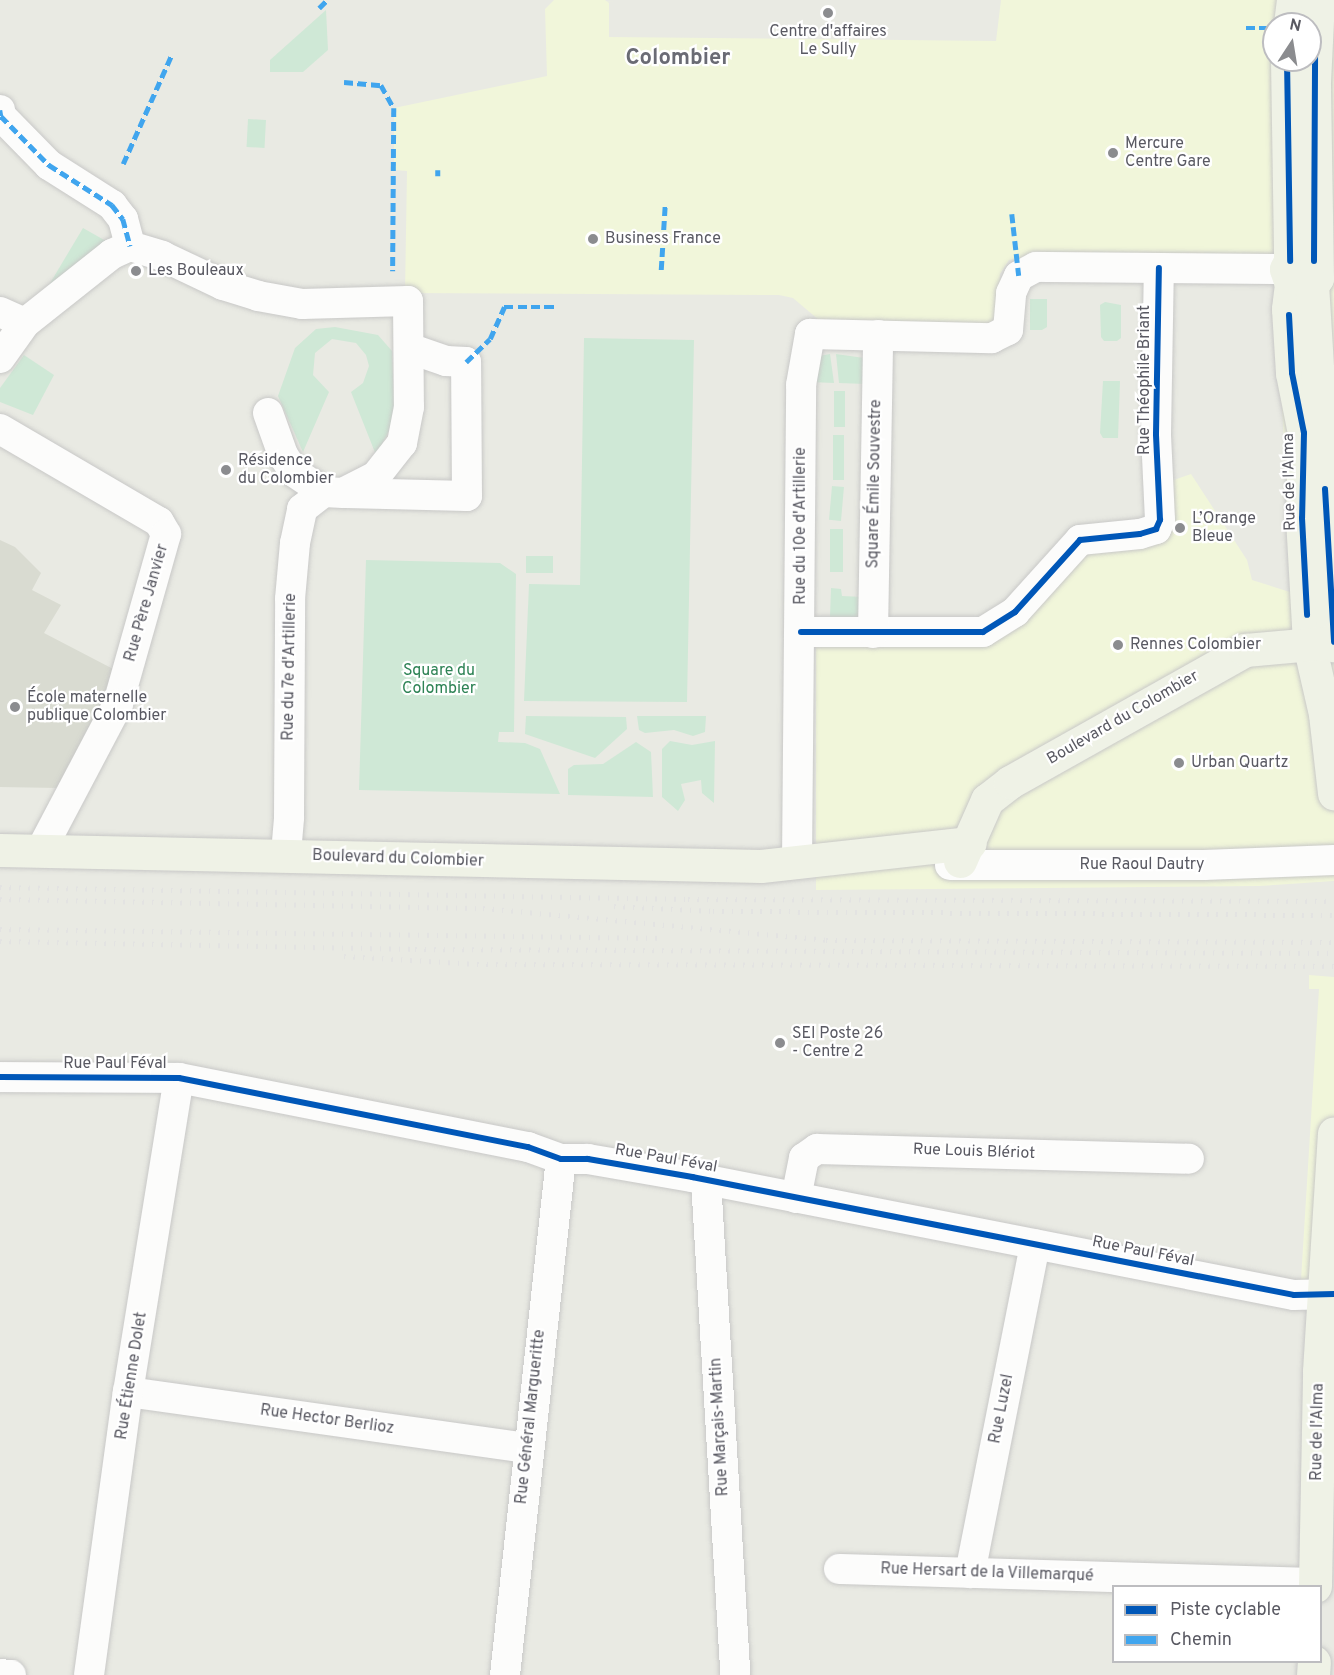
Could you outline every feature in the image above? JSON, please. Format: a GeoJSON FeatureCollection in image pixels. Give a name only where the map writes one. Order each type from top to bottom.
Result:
{"type":"FeatureCollection","features":[{"type":"Feature","properties":{"kind":"main road","name":"Rue de l'Alma"},"geometry":{"type":"LineString","coordinates":[[1293,0],[1304,12]]}},
{"type":"Feature","properties":{"kind":"main road","name":"Rue de l'Alma"},"geometry":{"type":"LineString","coordinates":[[1288,72],[1299,272],[1329,489],[1325,714],[1334,793]]}},
{"type":"Feature","properties":{"kind":"main road","name":"Rue de l'Alma"},"geometry":{"type":"LineString","coordinates":[[1311,72],[1299,272],[1288,309],[1292,373],[1304,433],[1302,518],[1328,643]]}},
{"type":"Feature","properties":{"kind":"main road","name":"Boulevard du Colombier"},"geometry":{"type":"LineString","coordinates":[[0,850],[285,853],[330,859],[761,866],[960,854],[987,800],[1010,782],[1245,650],[1328,643]]}},
{"type":"Feature","properties":{"kind":"main road","name":"Rue de l'Alma"},"geometry":{"type":"LineString","coordinates":[[1315,1585],[1334,1133]]}},
{"type":"Feature","properties":{"kind":"street"},"geometry":{"type":"LineString","coordinates":[[0,110],[1,116],[49,165],[112,204],[123,219],[130,246],[112,254],[13,318],[0,358]]}},
{"type":"Feature","properties":{"kind":"street","name":"Rue du 7e d'Artillerie"},"geometry":{"type":"LineString","coordinates":[[130,246],[258,296],[302,304],[408,301],[409,407],[402,443],[376,476],[333,492],[302,509],[295,543],[290,599],[289,818],[285,853]]}},
{"type":"Feature","properties":{"kind":"street"},"geometry":{"type":"LineString","coordinates":[[878,335],[992,338],[1008,330],[1011,293],[1019,276],[1036,267],[1299,272]]}},
{"type":"Feature","properties":{"kind":"street","name":"Rue Théophile Briant"},"geometry":{"type":"LineString","coordinates":[[801,632],[969,634],[989,630],[1015,612],[1080,540],[1140,534],[1156,529],[1160,520],[1156,434],[1159,268]]}},
{"type":"Feature","properties":{"kind":"street","name":"Rue du 10e d'Artillerie"},"geometry":{"type":"LineString","coordinates":[[797,863],[801,632],[801,385],[810,334],[878,335]]}},
{"type":"Feature","properties":{"kind":"street","name":"Square Émile Souvestre"},"geometry":{"type":"LineString","coordinates":[[873,633],[878,335]]}},
{"type":"Feature","properties":{"kind":"street"},"geometry":{"type":"LineString","coordinates":[[268,413],[283,455],[294,472],[333,492],[467,496],[456,362],[409,348]]}},
{"type":"Feature","properties":{"kind":"street","name":"Rue Père Janvier"},"geometry":{"type":"LineString","coordinates":[[0,429],[159,522],[166,534],[118,704],[41,850]]}},
{"type":"Feature","properties":{"kind":"street","name":"Rue Raoul Dautry"},"geometry":{"type":"LineString","coordinates":[[960,854],[1039,865],[1334,860]]}},
{"type":"Feature","properties":{"kind":"street","name":"Rue Paul Féval"},"geometry":{"type":"LineString","coordinates":[[0,1077],[179,1078],[528,1147],[561,1159],[588,1159],[706,1180],[1294,1295],[1329,1294]]}},
{"type":"Feature","properties":{"kind":"street","name":"Rue Étienne Dolet"},"geometry":{"type":"LineString","coordinates":[[89,1675],[128,1392],[179,1078]]}},
{"type":"Feature","properties":{"kind":"street","name":"Rue Louis Blériot"},"geometry":{"type":"LineString","coordinates":[[796,1198],[804,1158],[818,1149],[1189,1159]]}},
{"type":"Feature","properties":{"kind":"street","name":"Rue Général Margueritte"},"geometry":{"type":"LineString","coordinates":[[505,1675],[526,1448],[561,1159]]}},
{"type":"Feature","properties":{"kind":"street","name":"Rue Marçais-Martin"},"geometry":{"type":"LineString","coordinates":[[706,1180],[735,1675]]}},
{"type":"Feature","properties":{"kind":"street","name":"Rue Luzel"},"geometry":{"type":"LineString","coordinates":[[970,1573],[1035,1244]]}},
{"type":"Feature","properties":{"kind":"street","name":"Rue Hector Berlioz"},"geometry":{"type":"LineString","coordinates":[[128,1392],[526,1448]]}},
{"type":"Feature","properties":{"kind":"street","name":"Rue Hersart de la Villemarqué"},"geometry":{"type":"LineString","coordinates":[[839,1569],[1315,1585]]}},
{"type":"Feature","properties":{"kind":"street"},"geometry":{"type":"LineString","coordinates":[[0,1674],[10,1675]]}},
{"type":"Feature","properties":{"kind":"shaded area"},"geometry":{"type":"Polygon","coordinates":[[[554,0],[605,0],[609,3],[609,37],[996,41],[1001,0],[1334,0],[1334,881],[1259,886],[816,890],[816,644],[952,645],[1082,554],[1142,547],[1168,482],[1191,474],[1247,560],[1252,580],[1293,593],[1273,258],[1019,258],[1009,260],[1000,274],[999,323],[826,326],[793,298],[779,295],[405,293],[407,171],[394,170],[394,108],[547,76],[545,9],[554,0]]]}},
{"type":"Feature","properties":{"kind":"shaded area"},"geometry":{"type":"Polygon","coordinates":[[[0,540],[15,547],[41,573],[32,590],[61,605],[44,633],[117,671],[108,695],[59,788],[0,787],[0,540]]]}},
{"type":"Feature","properties":{"kind":"shaded area"},"geometry":{"type":"Polygon","coordinates":[[[1309,975],[1334,977],[1334,1313],[1301,1280],[1319,989],[1309,989],[1309,975]]]}},
{"type":"Feature","properties":{"kind":"green space"},"geometry":{"type":"Polygon","coordinates":[[[326,10],[328,50],[303,72],[270,72],[270,60],[326,10]]]}},
{"type":"Feature","properties":{"kind":"green space"},"geometry":{"type":"Polygon","coordinates":[[[248,119],[266,120],[265,148],[247,147],[248,119]]]}},
{"type":"Feature","properties":{"kind":"green space"},"geometry":{"type":"Polygon","coordinates":[[[83,228],[113,245],[46,290],[83,228]]]}},
{"type":"Feature","properties":{"kind":"green space"},"geometry":{"type":"Polygon","coordinates":[[[1030,299],[1047,299],[1047,327],[1042,330],[1030,330],[1030,299]]]}},
{"type":"Feature","properties":{"kind":"green space"},"geometry":{"type":"Polygon","coordinates":[[[1105,302],[1121,305],[1121,338],[1117,341],[1104,341],[1101,337],[1100,305],[1105,302]]]}},
{"type":"Feature","properties":{"kind":"green space"},"geometry":{"type":"Polygon","coordinates":[[[335,327],[378,335],[392,351],[395,420],[376,455],[351,392],[363,383],[369,366],[366,355],[356,343],[332,339],[315,353],[313,375],[329,392],[303,452],[278,396],[295,348],[316,329],[335,327]]]}},
{"type":"Feature","properties":{"kind":"green space"},"geometry":{"type":"Polygon","coordinates":[[[584,338],[694,340],[687,702],[524,701],[529,584],[580,585],[584,338]]]}},
{"type":"Feature","properties":{"kind":"green space"},"geometry":{"type":"Polygon","coordinates":[[[830,354],[834,383],[811,382],[819,356],[830,354]]]}},
{"type":"Feature","properties":{"kind":"green space"},"geometry":{"type":"Polygon","coordinates":[[[836,354],[864,358],[866,384],[839,383],[836,354]]]}},
{"type":"Feature","properties":{"kind":"green space"},"geometry":{"type":"Polygon","coordinates":[[[24,355],[54,375],[33,415],[0,402],[0,388],[24,355]]]}},
{"type":"Feature","properties":{"kind":"green space"},"geometry":{"type":"Polygon","coordinates":[[[1103,381],[1120,381],[1118,438],[1103,438],[1100,433],[1103,381]]]}},
{"type":"Feature","properties":{"kind":"green space"},"geometry":{"type":"Polygon","coordinates":[[[834,391],[845,391],[845,427],[834,427],[834,391]]]}},
{"type":"Feature","properties":{"kind":"green space"},"geometry":{"type":"Polygon","coordinates":[[[833,435],[844,435],[844,480],[833,480],[833,435]]]}},
{"type":"Feature","properties":{"kind":"green space"},"geometry":{"type":"Polygon","coordinates":[[[832,486],[844,487],[841,521],[829,520],[832,486]]]}},
{"type":"Feature","properties":{"kind":"green space"},"geometry":{"type":"Polygon","coordinates":[[[830,529],[843,529],[843,572],[830,572],[830,529]]]}},
{"type":"Feature","properties":{"kind":"green space"},"geometry":{"type":"Polygon","coordinates":[[[526,556],[553,556],[553,573],[526,573],[526,556]]]}},
{"type":"Feature","properties":{"kind":"green space","name":"Square du Colombier"},"geometry":{"type":"Polygon","coordinates":[[[366,560],[500,563],[516,574],[514,732],[499,732],[498,742],[525,743],[540,749],[560,794],[359,790],[366,560]]]}},
{"type":"Feature","properties":{"kind":"green space"},"geometry":{"type":"Polygon","coordinates":[[[831,588],[841,589],[842,596],[863,597],[858,618],[830,617],[831,588]]]}},
{"type":"Feature","properties":{"kind":"green space"},"geometry":{"type":"Polygon","coordinates":[[[526,716],[626,717],[627,729],[595,758],[525,734],[526,716]]]}},
{"type":"Feature","properties":{"kind":"green space"},"geometry":{"type":"Polygon","coordinates":[[[637,716],[706,716],[705,732],[693,736],[674,730],[645,733],[639,730],[637,716]]]}},
{"type":"Feature","properties":{"kind":"green space"},"geometry":{"type":"Polygon","coordinates":[[[670,741],[692,745],[715,741],[714,803],[702,793],[701,780],[681,784],[685,800],[678,811],[662,797],[662,749],[670,741]]]}},
{"type":"Feature","properties":{"kind":"green space"},"geometry":{"type":"Polygon","coordinates":[[[636,742],[651,752],[653,797],[568,795],[568,769],[574,765],[603,764],[636,742]]]}},
{"type":"Feature","properties":{"kind":"railway"},"geometry":{"type":"LineString","coordinates":[[0,887],[688,899],[1334,901]]}},
{"type":"Feature","properties":{"kind":"railway"},"geometry":{"type":"LineString","coordinates":[[0,899],[483,908],[826,940],[1334,942]]}},
{"type":"Feature","properties":{"kind":"railway"},"geometry":{"type":"LineString","coordinates":[[614,906],[713,911],[1334,915]]}},
{"type":"Feature","properties":{"kind":"railway"},"geometry":{"type":"LineString","coordinates":[[0,929],[662,938]]}},
{"type":"Feature","properties":{"kind":"railway"},"geometry":{"type":"LineString","coordinates":[[0,941],[415,949],[1334,953]]}},
{"type":"Feature","properties":{"kind":"railway"},"geometry":{"type":"LineString","coordinates":[[344,956],[477,964],[1334,966]]}},
{"type":"Feature","properties":{"kind":"marked path"},"geometry":{"type":"LineString","coordinates":[[319,8],[327,0]]}},
{"type":"Feature","properties":{"kind":"marked path"},"geometry":{"type":"LineString","coordinates":[[1246,28],[1262,28]]}},
{"type":"Feature","properties":{"kind":"marked path"},"geometry":{"type":"LineString","coordinates":[[123,164],[171,56]]}},
{"type":"Feature","properties":{"kind":"marked path"},"geometry":{"type":"LineString","coordinates":[[344,82],[381,85],[394,108],[393,271]]}},
{"type":"Feature","properties":{"kind":"marked path"},"geometry":{"type":"LineString","coordinates":[[0,110],[1,116],[49,165],[112,205],[123,219],[130,246]]}},
{"type":"Feature","properties":{"kind":"marked path"},"geometry":{"type":"LineString","coordinates":[[438,170],[438,176]]}},
{"type":"Feature","properties":{"kind":"marked path"},"geometry":{"type":"LineString","coordinates":[[661,270],[665,204]]}},
{"type":"Feature","properties":{"kind":"marked path"},"geometry":{"type":"LineString","coordinates":[[1012,214],[1019,276]]}},
{"type":"Feature","properties":{"kind":"marked path"},"geometry":{"type":"LineString","coordinates":[[466,362],[490,339],[504,307],[556,307]]}},
{"type":"Feature","properties":{"kind":"cycle path"},"geometry":{"type":"LineString","coordinates":[[1287,72],[1290,261]]}},
{"type":"Feature","properties":{"kind":"cycle path"},"geometry":{"type":"LineString","coordinates":[[1314,261],[1315,72]]}},
{"type":"Feature","properties":{"kind":"cycle path"},"geometry":{"type":"LineString","coordinates":[[801,632],[983,632],[1015,612],[1080,540],[1140,534],[1156,529],[1160,520],[1156,434],[1159,268]]}},
{"type":"Feature","properties":{"kind":"cycle path"},"geometry":{"type":"LineString","coordinates":[[1289,315],[1292,373],[1304,433],[1302,518],[1307,615]]}},
{"type":"Feature","properties":{"kind":"cycle path"},"geometry":{"type":"LineString","coordinates":[[1325,489],[1334,642]]}},
{"type":"Feature","properties":{"kind":"cycle path"},"geometry":{"type":"LineString","coordinates":[[0,1077],[179,1078],[528,1147],[561,1159],[588,1159],[692,1177],[1294,1295],[1334,1294]]}},
{"type":"Feature","properties":{"kind":"place","name":"Centre d'affaires Le Sully"},"geometry":{"type":"Point","coordinates":[828,13]}},
{"type":"Feature","properties":{"kind":"place","name":"Mercure Centre Gare"},"geometry":{"type":"Point","coordinates":[1113,153]}},
{"type":"Feature","properties":{"kind":"place","name":"Business France"},"geometry":{"type":"Point","coordinates":[593,239]}},
{"type":"Feature","properties":{"kind":"place","name":"Les Bouleaux"},"geometry":{"type":"Point","coordinates":[136,271]}},
{"type":"Feature","properties":{"kind":"place","name":"Résidence du Colombier"},"geometry":{"type":"Point","coordinates":[226,470]}},
{"type":"Feature","properties":{"kind":"place","name":"L’Orange Bleue"},"geometry":{"type":"Point","coordinates":[1180,528]}},
{"type":"Feature","properties":{"kind":"place","name":"Rennes Colombier"},"geometry":{"type":"Point","coordinates":[1118,645]}},
{"type":"Feature","properties":{"kind":"place","name":"École maternelle publique Colombier"},"geometry":{"type":"Point","coordinates":[15,707]}},
{"type":"Feature","properties":{"kind":"place","name":"Urban Quartz"},"geometry":{"type":"Point","coordinates":[1179,763]}},
{"type":"Feature","properties":{"kind":"place","name":"SEI Poste 26 - Centre 2"},"geometry":{"type":"Point","coordinates":[780,1043]}},
{"type":"Feature","properties":{"kind":"district","name":"Colombier"},"geometry":{"type":"Point","coordinates":[678,59]}}]}
